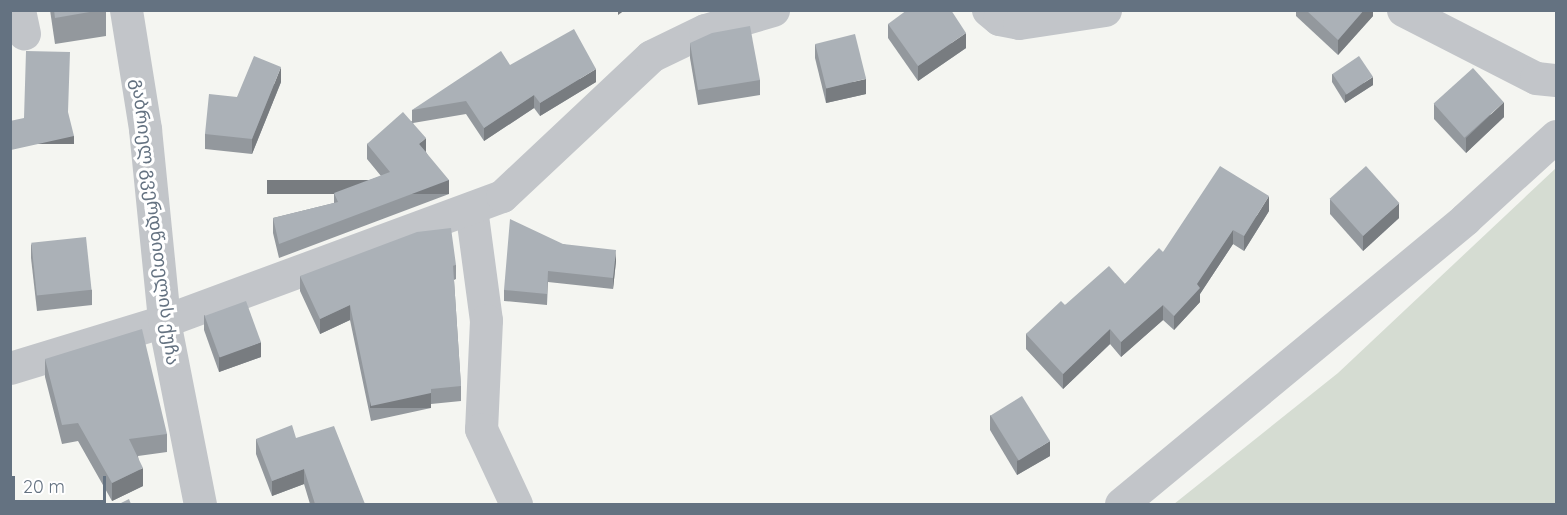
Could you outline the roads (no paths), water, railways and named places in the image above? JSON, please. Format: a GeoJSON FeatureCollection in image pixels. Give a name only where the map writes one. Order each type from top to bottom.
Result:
{"type":"FeatureCollection","features":[{"type":"Feature","properties":{"kind":"street","name":"გაბრიელ გვერდწითელის ქუჩა"},"geometry":{"type":"LineString","coordinates":[[126,10],[145,129],[164,321],[200,504]]}},
{"type":"Feature","properties":{"kind":"street"},"geometry":{"type":"LineString","coordinates":[[10,368],[164,321],[502,196],[651,56],[705,30],[773,10]]}},
{"type":"Feature","properties":{"kind":"street"},"geometry":{"type":"LineString","coordinates":[[988,10],[999,19],[1019,22],[1105,10]]}},
{"type":"Feature","properties":{"kind":"street"},"geometry":{"type":"LineString","coordinates":[[1403,10],[1536,78],[1557,80]]}},
{"type":"Feature","properties":{"kind":"street"},"geometry":{"type":"LineString","coordinates":[[1121,504],[1465,219],[1557,136]]}},
{"type":"Feature","properties":{"kind":"street"},"geometry":{"type":"LineString","coordinates":[[471,208],[486,320],[481,429],[516,504]]}}]}
